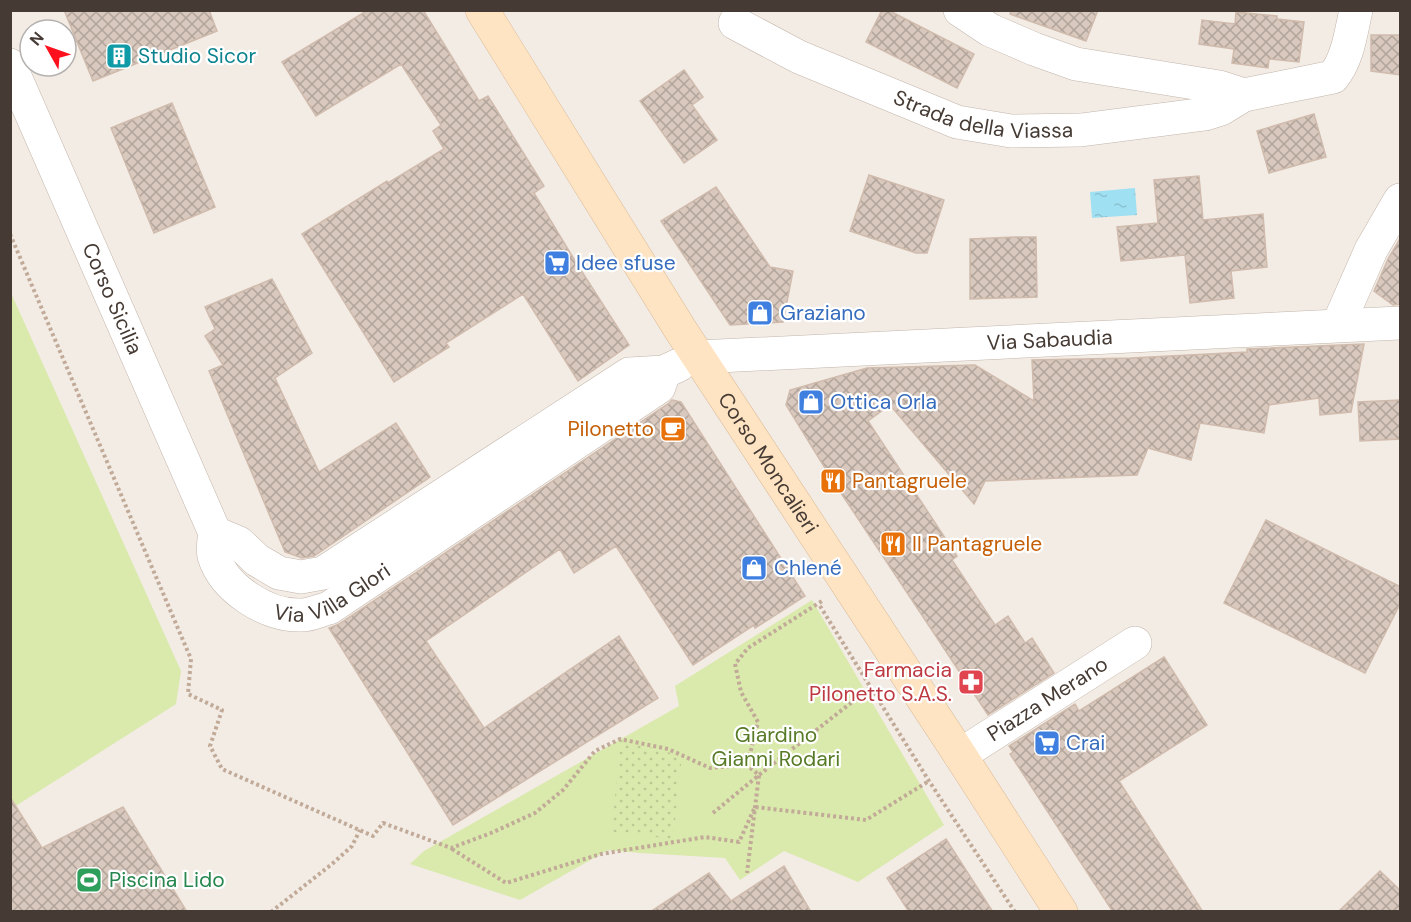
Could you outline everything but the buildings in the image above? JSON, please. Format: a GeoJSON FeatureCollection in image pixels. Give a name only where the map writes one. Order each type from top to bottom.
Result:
{"type":"FeatureCollection","features":[{"type":"Feature","properties":{"kind":"main road","name":"Corso Moncalieri"},"geometry":{"type":"LineString","coordinates":[[482,10],[699,357],[1061,912]]}},
{"type":"Feature","properties":{"kind":"street","name":"Strada della Viassa"},"geometry":{"type":"LineString","coordinates":[[960,10],[990,30],[1076,64],[1219,87],[1244,94]]}},
{"type":"Feature","properties":{"kind":"street","name":"Strada della Viassa"},"geometry":{"type":"LineString","coordinates":[[735,23],[799,57],[957,122],[1011,131],[1081,130],[1205,114],[1221,109],[1244,94],[1333,77],[1339,70],[1345,54],[1356,10]]}},
{"type":"Feature","properties":{"kind":"street","name":"Corso Sicilia"},"geometry":{"type":"LineString","coordinates":[[10,65],[215,533]]}},
{"type":"Feature","properties":{"kind":"street"},"geometry":{"type":"LineString","coordinates":[[1338,325],[1371,250],[1401,200]]}},
{"type":"Feature","properties":{"kind":"street","name":"Via Sabaudia"},"geometry":{"type":"LineString","coordinates":[[699,357],[1401,322]]}},
{"type":"Feature","properties":{"kind":"street","name":"Via Villa Glori"},"geometry":{"type":"LineString","coordinates":[[215,533],[213,554],[221,571],[237,590],[257,605],[281,614],[303,615],[329,608],[659,387],[664,372],[699,357]]}},
{"type":"Feature","properties":{"kind":"street","name":"Piazza Merano"},"geometry":{"type":"LineString","coordinates":[[960,755],[1134,643]]}},
{"type":"Feature","properties":{"kind":"path"},"geometry":{"type":"LineString","coordinates":[[10,234],[190,659],[188,694],[222,710],[210,746],[222,769],[373,836],[383,823],[451,848],[506,883],[601,854],[705,837],[739,842],[755,807]]}},
{"type":"Feature","properties":{"kind":"path"},"geometry":{"type":"LineString","coordinates":[[451,848],[491,834],[535,813],[563,790],[596,751],[620,739],[668,749],[710,768],[732,766],[750,754],[758,722],[741,692],[735,664],[747,648],[818,603],[929,781],[1015,912]]}},
{"type":"Feature","properties":{"kind":"path"},"geometry":{"type":"LineString","coordinates":[[713,813],[870,688]]}},
{"type":"Feature","properties":{"kind":"path"},"geometry":{"type":"LineString","coordinates":[[741,760],[759,775]]}},
{"type":"Feature","properties":{"kind":"path"},"geometry":{"type":"LineString","coordinates":[[747,873],[759,775]]}},
{"type":"Feature","properties":{"kind":"path"},"geometry":{"type":"LineString","coordinates":[[755,807],[866,820],[929,781]]}},
{"type":"Feature","properties":{"kind":"path"},"geometry":{"type":"LineString","coordinates":[[271,912],[352,846],[360,830]]}},
{"type":"Feature","properties":{"kind":"green space"},"geometry":{"type":"Polygon","coordinates":[[[11,293],[181,671],[176,704],[11,809],[11,293]]]}},
{"type":"Feature","properties":{"kind":"green space","name":"Giardino Gianni Rodari"},"geometry":{"type":"Polygon","coordinates":[[[812,600],[944,825],[858,882],[784,851],[740,880],[725,858],[608,850],[520,900],[410,864],[424,851],[679,706],[675,686],[812,600]]]}},
{"type":"Feature","properties":{"kind":"green space"},"geometry":{"type":"Polygon","coordinates":[[[620,739],[682,756],[673,839],[612,832],[620,739]]]}},
{"type":"Feature","properties":{"kind":"water"},"geometry":{"type":"Polygon","coordinates":[[[1135,188],[1137,215],[1092,218],[1090,192],[1135,188]]]}},
{"type":"Feature","properties":{"kind":"place","name":"Studio Sicor"},"geometry":{"type":"Point","coordinates":[119,56]}},
{"type":"Feature","properties":{"kind":"place","name":"Idee sfuse"},"geometry":{"type":"Point","coordinates":[557,263]}},
{"type":"Feature","properties":{"kind":"place","name":"Graziano"},"geometry":{"type":"Point","coordinates":[760,313]}},
{"type":"Feature","properties":{"kind":"place","name":"Ottica Orla"},"geometry":{"type":"Point","coordinates":[811,402]}},
{"type":"Feature","properties":{"kind":"place","name":"Pilonetto"},"geometry":{"type":"Point","coordinates":[673,429]}},
{"type":"Feature","properties":{"kind":"place","name":"Pantagruele"},"geometry":{"type":"Point","coordinates":[833,481]}},
{"type":"Feature","properties":{"kind":"place","name":"Il Pantagruele"},"geometry":{"type":"Point","coordinates":[893,544]}},
{"type":"Feature","properties":{"kind":"place","name":"Chlené"},"geometry":{"type":"Point","coordinates":[754,568]}},
{"type":"Feature","properties":{"kind":"place","name":"Farmacia Pilonetto S.A.S."},"geometry":{"type":"Point","coordinates":[971,682]}},
{"type":"Feature","properties":{"kind":"place","name":"Crai"},"geometry":{"type":"Point","coordinates":[1047,743]}},
{"type":"Feature","properties":{"kind":"place","name":"Piscina Lido"},"geometry":{"type":"Point","coordinates":[89,880]}}]}
